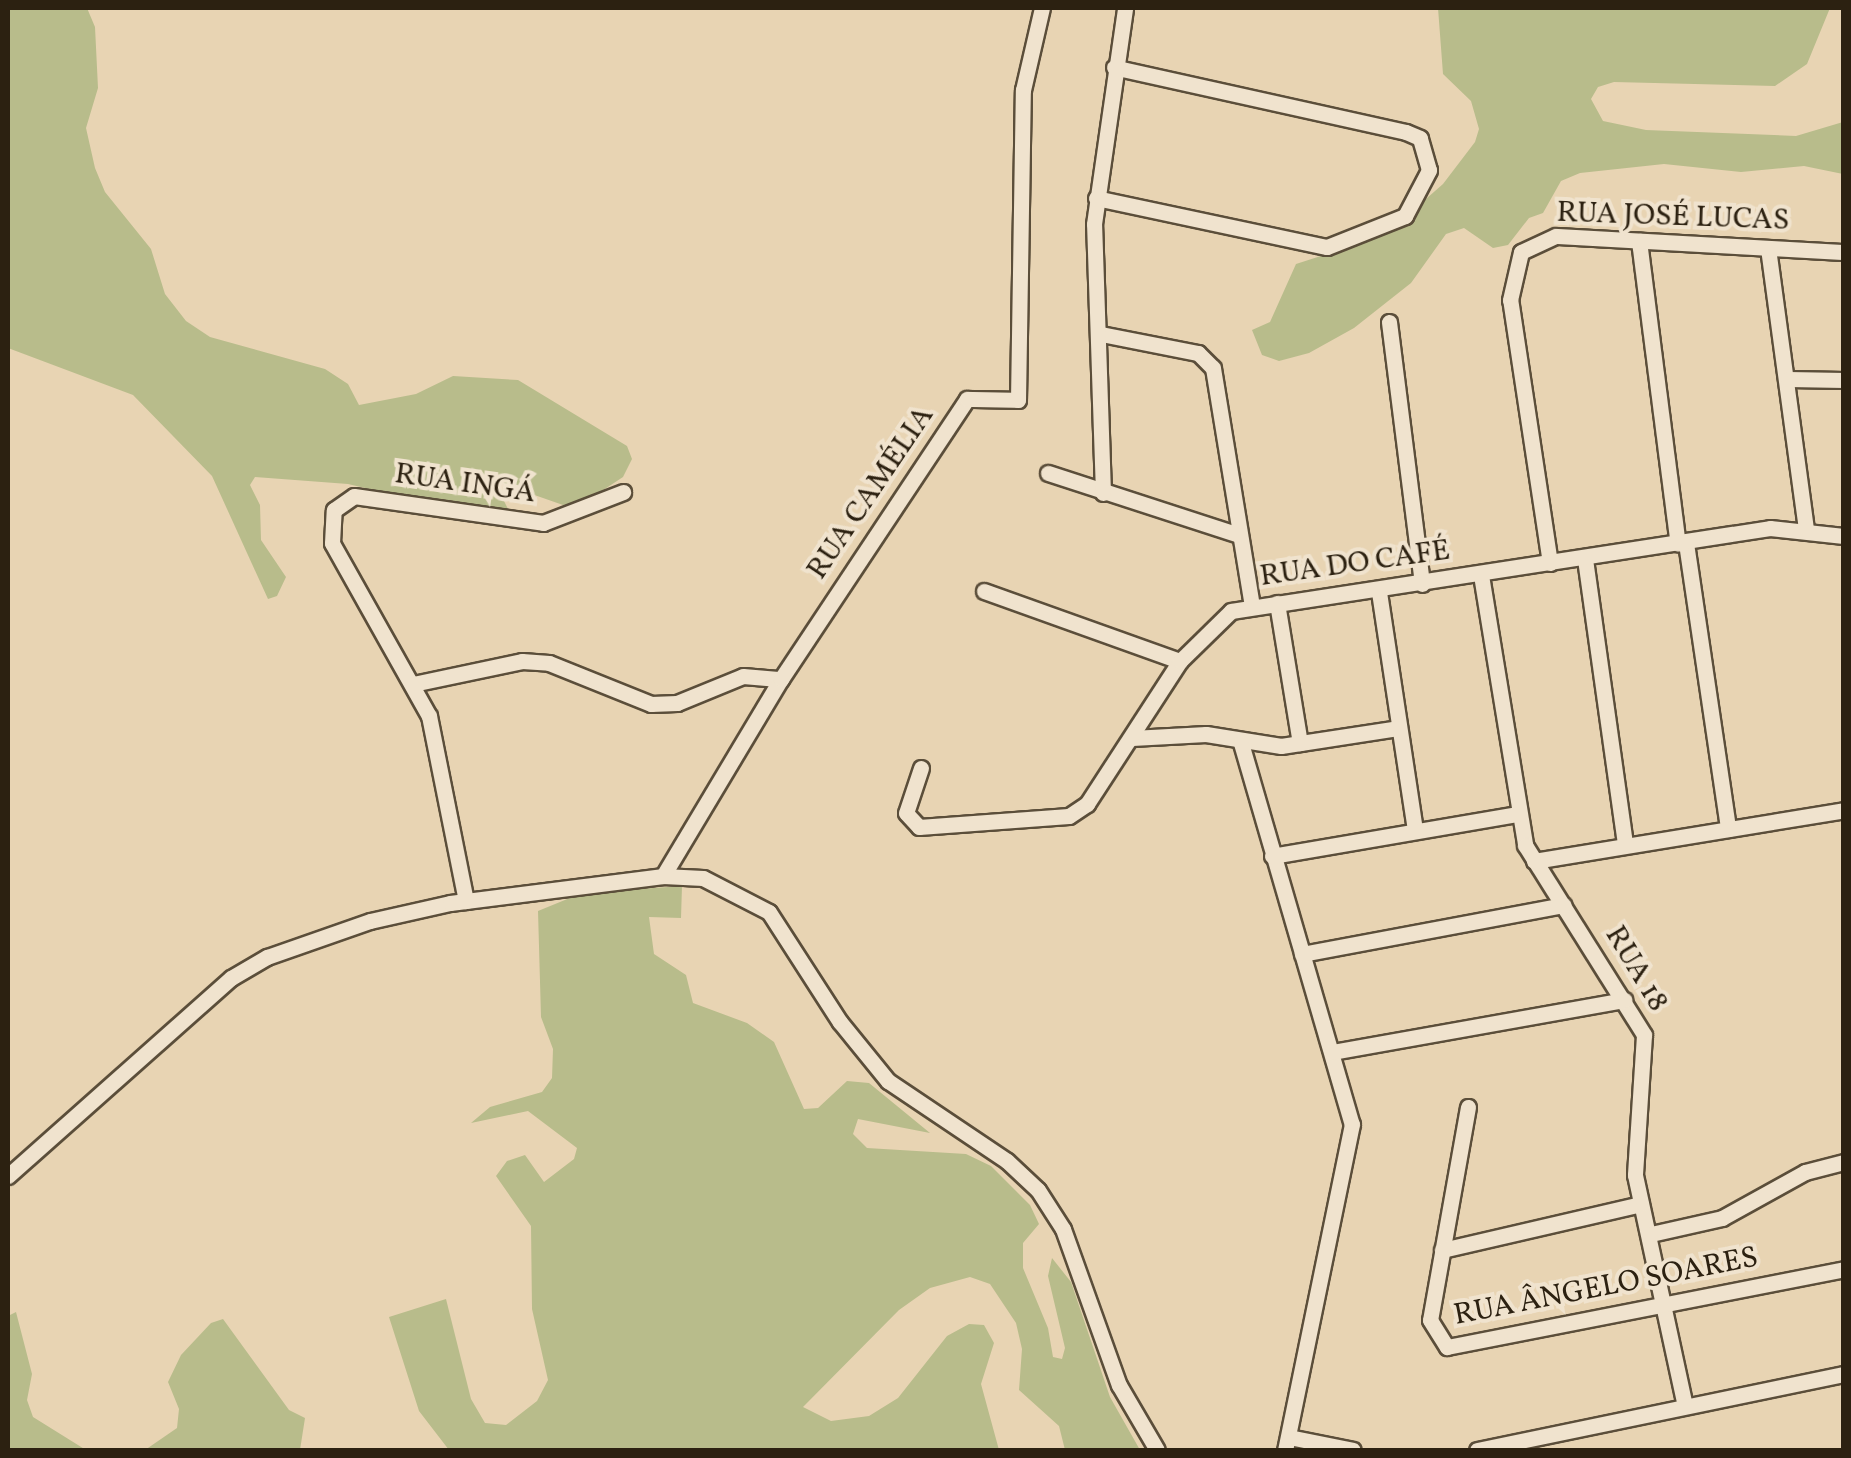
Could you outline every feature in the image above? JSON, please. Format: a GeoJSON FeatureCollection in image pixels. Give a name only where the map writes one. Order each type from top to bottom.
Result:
{"type":"FeatureCollection","features":[{"type":"Feature","properties":{"kind":"street","name":"RUA CAMÉLIA"},"geometry":{"type":"LineString","coordinates":[[663,876],[781,679],[967,399],[1009,404],[1021,391],[1023,90],[1042,8]]}},
{"type":"Feature","properties":{"kind":"street"},"geometry":{"type":"LineString","coordinates":[[1103,494],[1096,198],[1124,8]]}},
{"type":"Feature","properties":{"kind":"street"},"geometry":{"type":"LineString","coordinates":[[1096,198],[1327,247],[1405,216],[1429,170],[1420,138],[1406,132],[1114,67]]}},
{"type":"Feature","properties":{"kind":"street"},"geometry":{"type":"LineString","coordinates":[[1639,240],[1728,829]]}},
{"type":"Feature","properties":{"kind":"street","name":"RUA JOSÉ LUCAS"},"geometry":{"type":"LineString","coordinates":[[1550,563],[1512,273],[1522,252],[1536,241],[1639,240],[1844,252]]}},
{"type":"Feature","properties":{"kind":"street"},"geometry":{"type":"LineString","coordinates":[[1768,248],[1806,530]]}},
{"type":"Feature","properties":{"kind":"street"},"geometry":{"type":"LineString","coordinates":[[1389,322],[1422,584]]}},
{"type":"Feature","properties":{"kind":"street"},"geometry":{"type":"LineString","coordinates":[[1101,334],[1208,359],[1252,605]]}},
{"type":"Feature","properties":{"kind":"street"},"geometry":{"type":"LineString","coordinates":[[1788,379],[1844,380]]}},
{"type":"Feature","properties":{"kind":"street"},"geometry":{"type":"LineString","coordinates":[[1048,473],[1240,536]]}},
{"type":"Feature","properties":{"kind":"street","name":"RUA INGÁ"},"geometry":{"type":"LineString","coordinates":[[414,684],[332,543],[334,510],[354,496],[544,523],[623,492]]}},
{"type":"Feature","properties":{"kind":"street","name":"RUA DO CAFÉ"},"geometry":{"type":"LineString","coordinates":[[921,768],[906,813],[919,826],[1069,816],[1087,804],[1180,661],[1212,624],[1252,605],[1379,592],[1770,528],[1844,536]]}},
{"type":"Feature","properties":{"kind":"street"},"geometry":{"type":"LineString","coordinates":[[1585,558],[1624,846]]}},
{"type":"Feature","properties":{"kind":"street","name":"RUA 18"},"geometry":{"type":"LineString","coordinates":[[1481,575],[1519,814],[1534,862],[1624,1000],[1647,1053],[1636,1152],[1641,1204],[1651,1234],[1684,1406]]}},
{"type":"Feature","properties":{"kind":"street"},"geometry":{"type":"LineString","coordinates":[[984,591],[1180,661]]}},
{"type":"Feature","properties":{"kind":"street"},"geometry":{"type":"LineString","coordinates":[[1379,592],[1414,830]]}},
{"type":"Feature","properties":{"kind":"street"},"geometry":{"type":"LineString","coordinates":[[1276,602],[1300,743]]}},
{"type":"Feature","properties":{"kind":"street"},"geometry":{"type":"LineString","coordinates":[[466,901],[429,716],[414,684],[522,661],[548,663],[651,704],[676,703],[743,676],[781,679]]}},
{"type":"Feature","properties":{"kind":"street"},"geometry":{"type":"LineString","coordinates":[[1132,738],[1206,734],[1241,743],[1300,743],[1398,728]]}},
{"type":"Feature","properties":{"kind":"street"},"geometry":{"type":"LineString","coordinates":[[1241,743],[1348,1100],[1351,1148],[1287,1444],[1354,1450]]}},
{"type":"Feature","properties":{"kind":"street"},"geometry":{"type":"LineString","coordinates":[[1534,862],[1844,810]]}},
{"type":"Feature","properties":{"kind":"street"},"geometry":{"type":"LineString","coordinates":[[1272,856],[1519,814]]}},
{"type":"Feature","properties":{"kind":"street"},"geometry":{"type":"LineString","coordinates":[[8,1176],[249,966],[370,920],[466,901],[663,876],[703,878],[769,912],[840,1022],[888,1081],[1008,1162],[1038,1190],[1063,1229],[1119,1386],[1157,1450]]}},
{"type":"Feature","properties":{"kind":"street"},"geometry":{"type":"LineString","coordinates":[[1302,954],[1563,905]]}},
{"type":"Feature","properties":{"kind":"street"},"geometry":{"type":"LineString","coordinates":[[1332,1052],[1624,1000]]}},
{"type":"Feature","properties":{"kind":"street","name":"RUA ÂNGELO SOARES"},"geometry":{"type":"LineString","coordinates":[[1468,1107],[1430,1320],[1448,1347],[1465,1348],[1844,1269]]}},
{"type":"Feature","properties":{"kind":"street"},"geometry":{"type":"LineString","coordinates":[[1651,1234],[1722,1218],[1805,1172],[1844,1162]]}},
{"type":"Feature","properties":{"kind":"street"},"geometry":{"type":"LineString","coordinates":[[1442,1250],[1641,1204]]}},
{"type":"Feature","properties":{"kind":"street"},"geometry":{"type":"LineString","coordinates":[[1477,1450],[1844,1374]]}},
{"type":"Feature","properties":{"kind":"green space"},"geometry":{"type":"Polygon","coordinates":[[[8,8],[87,8],[95,27],[98,88],[86,128],[95,168],[105,192],[151,249],[165,294],[186,321],[210,337],[325,369],[348,384],[359,405],[416,394],[453,376],[518,380],[627,446],[632,459],[623,477],[588,500],[563,505],[494,481],[509,511],[450,508],[348,484],[255,477],[250,485],[260,505],[261,540],[286,577],[277,596],[268,599],[212,476],[133,395],[8,348],[8,8]]]}},
{"type":"Feature","properties":{"kind":"green space"},"geometry":{"type":"Polygon","coordinates":[[[1438,8],[1830,8],[1807,64],[1775,86],[1614,82],[1598,87],[1591,99],[1603,121],[1646,130],[1796,136],[1843,122],[1843,174],[1804,166],[1741,172],[1664,164],[1580,173],[1561,181],[1543,213],[1529,218],[1508,245],[1493,248],[1464,228],[1446,234],[1411,283],[1354,328],[1309,353],[1279,361],[1262,355],[1252,330],[1270,322],[1296,264],[1358,244],[1402,220],[1443,184],[1475,142],[1479,129],[1471,101],[1443,74],[1438,8]]]}},
{"type":"Feature","properties":{"kind":"green space"},"geometry":{"type":"Polygon","coordinates":[[[682,886],[681,918],[649,917],[654,954],[686,975],[693,1003],[747,1023],[774,1042],[804,1109],[818,1108],[847,1081],[869,1083],[930,1133],[858,1119],[853,1134],[867,1148],[966,1154],[991,1166],[1030,1205],[1039,1224],[1023,1243],[1023,1268],[1048,1328],[1053,1357],[1062,1359],[1065,1348],[1048,1276],[1052,1258],[1071,1282],[1110,1397],[1140,1450],[1065,1450],[1059,1426],[1019,1390],[1022,1349],[1016,1323],[990,1284],[970,1277],[930,1288],[899,1310],[803,1407],[831,1421],[869,1416],[898,1398],[947,1336],[969,1324],[984,1325],[994,1343],[981,1384],[999,1450],[449,1450],[419,1411],[389,1317],[446,1299],[471,1399],[485,1423],[506,1425],[537,1401],[548,1380],[532,1309],[531,1226],[496,1176],[507,1161],[525,1155],[544,1182],[574,1159],[577,1148],[528,1111],[471,1123],[490,1107],[542,1092],[552,1078],[553,1049],[541,1017],[538,911],[582,893],[682,886]]]}},
{"type":"Feature","properties":{"kind":"green space"},"geometry":{"type":"Polygon","coordinates":[[[16,1312],[32,1374],[27,1400],[33,1417],[86,1450],[8,1450],[8,1316],[16,1312]]]}},
{"type":"Feature","properties":{"kind":"green space"},"geometry":{"type":"Polygon","coordinates":[[[223,1319],[289,1410],[305,1418],[300,1450],[145,1450],[177,1428],[179,1409],[168,1382],[181,1355],[211,1323],[223,1319]]]}}]}
